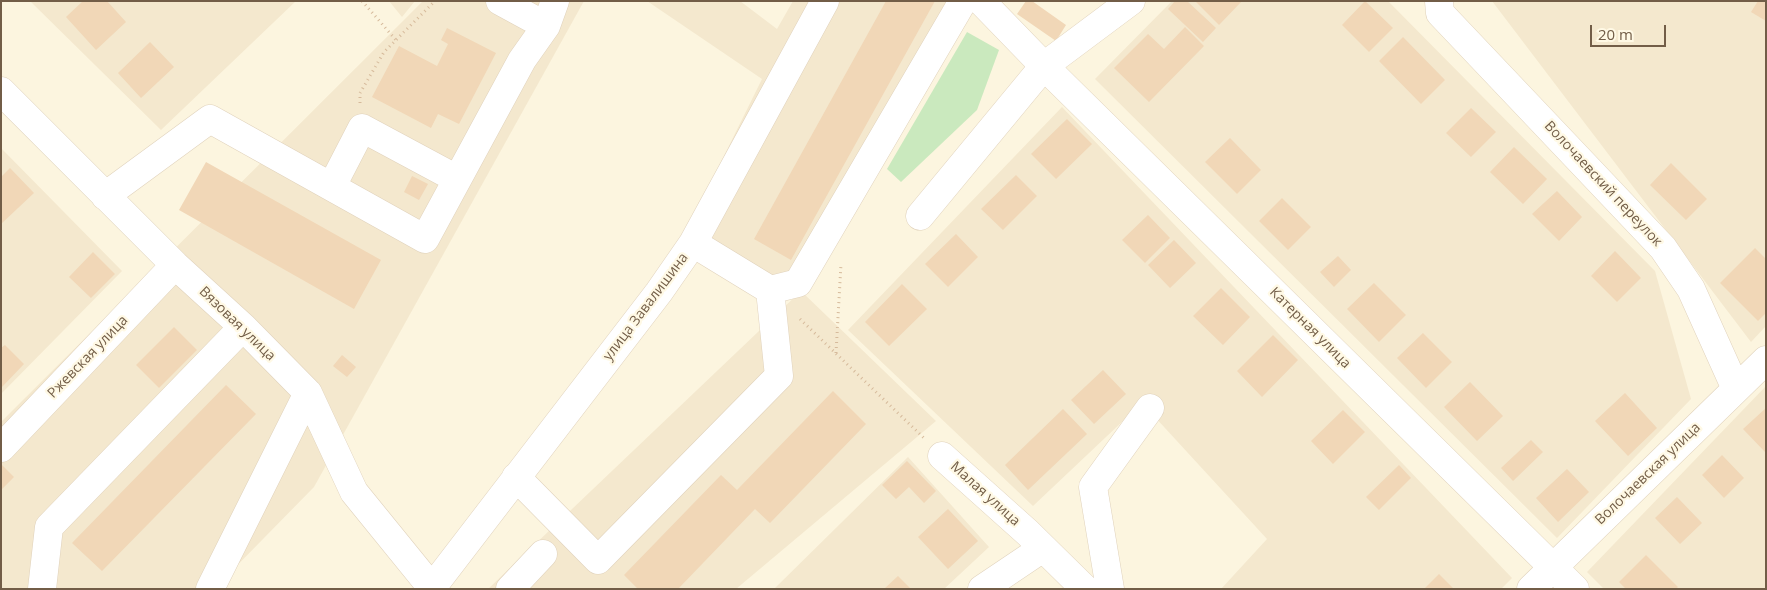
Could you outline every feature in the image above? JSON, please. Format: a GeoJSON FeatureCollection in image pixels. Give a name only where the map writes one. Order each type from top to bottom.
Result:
{"type":"FeatureCollection","features":[{"type":"Feature","properties":{"kind":"street"},"geometry":{"type":"LineString","coordinates":[[105,196],[210,119],[425,240],[522,60],[550,14],[500,1]]}},
{"type":"Feature","properties":{"kind":"street","name":"улица Завалишина"},"geometry":{"type":"LineString","coordinates":[[431,588],[659,292],[693,243],[825,1]]}},
{"type":"Feature","properties":{"kind":"street"},"geometry":{"type":"LineString","coordinates":[[693,243],[770,290],[798,283],[963,1]]}},
{"type":"Feature","properties":{"kind":"street","name":"Катерная улица"},"geometry":{"type":"LineString","coordinates":[[981,1],[1044,66],[1576,589]]}},
{"type":"Feature","properties":{"kind":"street"},"geometry":{"type":"LineString","coordinates":[[920,216],[1044,66],[1130,1]]}},
{"type":"Feature","properties":{"kind":"street","name":"Волочаевский переулок"},"geometry":{"type":"LineString","coordinates":[[1438,1],[1440,13],[1663,248],[1691,289],[1736,390]]}},
{"type":"Feature","properties":{"kind":"street","name":"Вязовая улица"},"geometry":{"type":"LineString","coordinates":[[1,91],[175,265],[243,327],[308,393],[354,492],[431,588]]}},
{"type":"Feature","properties":{"kind":"street"},"geometry":{"type":"LineString","coordinates":[[332,186],[362,128],[458,179]]}},
{"type":"Feature","properties":{"kind":"street","name":"Ржевская улица"},"geometry":{"type":"LineString","coordinates":[[1,448],[175,265]]}},
{"type":"Feature","properties":{"kind":"street"},"geometry":{"type":"LineString","coordinates":[[516,477],[598,560],[779,376],[770,290]]}},
{"type":"Feature","properties":{"kind":"street"},"geometry":{"type":"LineString","coordinates":[[42,589],[49,527],[243,327]]}},
{"type":"Feature","properties":{"kind":"street","name":"Волочаевская улица"},"geometry":{"type":"LineString","coordinates":[[1531,589],[1766,360]]}},
{"type":"Feature","properties":{"kind":"street"},"geometry":{"type":"LineString","coordinates":[[210,589],[308,393]]}},
{"type":"Feature","properties":{"kind":"street"},"geometry":{"type":"LineString","coordinates":[[1110,589],[1093,487],[1150,408]]}},
{"type":"Feature","properties":{"kind":"street","name":"Малая улица"},"geometry":{"type":"LineString","coordinates":[[942,456],[1036,541],[1085,589]]}},
{"type":"Feature","properties":{"kind":"street"},"geometry":{"type":"LineString","coordinates":[[982,589],[1036,541]]}},
{"type":"Feature","properties":{"kind":"street"},"geometry":{"type":"LineString","coordinates":[[510,589],[543,554]]}},
{"type":"Feature","properties":{"kind":"path"},"geometry":{"type":"LineString","coordinates":[[362,1],[396,40]]}},
{"type":"Feature","properties":{"kind":"path"},"geometry":{"type":"LineString","coordinates":[[362,128],[360,93],[384,52],[435,1]]}},
{"type":"Feature","properties":{"kind":"path"},"geometry":{"type":"LineString","coordinates":[[836,354],[842,260]]}},
{"type":"Feature","properties":{"kind":"path"},"geometry":{"type":"LineString","coordinates":[[770,290],[942,456]]}},
{"type":"Feature","properties":{"kind":"shaded area"},"geometry":{"type":"Polygon","coordinates":[[[30,1],[296,1],[161,130],[30,1]]]}},
{"type":"Feature","properties":{"kind":"shaded area"},"geometry":{"type":"Polygon","coordinates":[[[389,1],[415,1],[402,17],[389,1]]]}},
{"type":"Feature","properties":{"kind":"shaded area"},"geometry":{"type":"Polygon","coordinates":[[[423,1],[584,1],[314,487],[214,589],[1,589],[1,422],[423,1]]]}},
{"type":"Feature","properties":{"kind":"shaded area"},"geometry":{"type":"Polygon","coordinates":[[[647,1],[740,1],[777,29],[793,1],[963,1],[798,283],[770,290],[681,243],[762,79],[647,1]]]}},
{"type":"Feature","properties":{"kind":"shaded area"},"geometry":{"type":"Polygon","coordinates":[[[1172,1],[1388,1],[1655,271],[1691,399],[1557,538],[1095,79],[1172,1]]]}},
{"type":"Feature","properties":{"kind":"shaded area"},"geometry":{"type":"Polygon","coordinates":[[[1492,1],[1766,1],[1766,326],[1751,342],[1492,1]]]}},
{"type":"Feature","properties":{"kind":"shaded area"},"geometry":{"type":"Polygon","coordinates":[[[1062,107],[1512,578],[1501,589],[1221,589],[1267,539],[1142,403],[1033,506],[848,330],[1062,107]]]}},
{"type":"Feature","properties":{"kind":"shaded area"},"geometry":{"type":"Polygon","coordinates":[[[1,148],[122,271],[1,394],[1,148]]]}},
{"type":"Feature","properties":{"kind":"shaded area"},"geometry":{"type":"Polygon","coordinates":[[[801,291],[936,421],[736,589],[488,589],[801,291]]]}},
{"type":"Feature","properties":{"kind":"shaded area"},"geometry":{"type":"Polygon","coordinates":[[[1766,386],[1766,589],[1604,589],[1587,572],[1766,386]]]}},
{"type":"Feature","properties":{"kind":"shaded area"},"geometry":{"type":"Polygon","coordinates":[[[908,457],[989,547],[944,589],[774,589],[908,457]]]}},
{"type":"Feature","properties":{"kind":"green space"},"geometry":{"type":"Polygon","coordinates":[[[967,32],[999,50],[977,110],[901,182],[887,169],[967,32]]]}},
{"type":"Feature","properties":{"kind":"building"},"geometry":{"type":"Polygon","coordinates":[[[83,1],[107,1],[126,22],[96,50],[66,17],[83,1]]]}},
{"type":"Feature","properties":{"kind":"building"},"geometry":{"type":"Polygon","coordinates":[[[886,1],[935,1],[791,260],[754,239],[886,1]]]}},
{"type":"Feature","properties":{"kind":"building"},"geometry":{"type":"Polygon","coordinates":[[[1026,1],[1032,1],[1066,25],[1056,41],[1017,14],[1026,1]]]}},
{"type":"Feature","properties":{"kind":"building"},"geometry":{"type":"Polygon","coordinates":[[[1175,1],[1187,1],[1216,28],[1203,42],[1168,9],[1175,1]]]}},
{"type":"Feature","properties":{"kind":"building"},"geometry":{"type":"Polygon","coordinates":[[[1195,1],[1242,1],[1219,25],[1195,1]]]}},
{"type":"Feature","properties":{"kind":"building"},"geometry":{"type":"Polygon","coordinates":[[[1365,1],[1393,28],[1369,52],[1342,25],[1365,1]]]}},
{"type":"Feature","properties":{"kind":"building"},"geometry":{"type":"Polygon","coordinates":[[[1758,1],[1766,1],[1766,21],[1751,12],[1758,1]]]}},
{"type":"Feature","properties":{"kind":"building"},"geometry":{"type":"Polygon","coordinates":[[[1185,27],[1204,46],[1149,102],[1114,68],[1148,34],[1164,49],[1185,27]]]}},
{"type":"Feature","properties":{"kind":"building"},"geometry":{"type":"Polygon","coordinates":[[[447,28],[496,53],[459,124],[438,114],[431,128],[372,97],[399,46],[437,66],[448,44],[441,40],[447,28]]]}},
{"type":"Feature","properties":{"kind":"building"},"geometry":{"type":"Polygon","coordinates":[[[1403,37],[1445,80],[1421,104],[1379,61],[1403,37]]]}},
{"type":"Feature","properties":{"kind":"building"},"geometry":{"type":"Polygon","coordinates":[[[150,42],[174,67],[141,98],[118,73],[150,42]]]}},
{"type":"Feature","properties":{"kind":"building"},"geometry":{"type":"Polygon","coordinates":[[[1471,108],[1496,132],[1471,157],[1446,133],[1471,108]]]}},
{"type":"Feature","properties":{"kind":"building"},"geometry":{"type":"Polygon","coordinates":[[[1067,119],[1092,144],[1056,179],[1031,154],[1067,119]]]}},
{"type":"Feature","properties":{"kind":"building"},"geometry":{"type":"Polygon","coordinates":[[[1230,138],[1261,170],[1237,194],[1205,162],[1230,138]]]}},
{"type":"Feature","properties":{"kind":"building"},"geometry":{"type":"Polygon","coordinates":[[[1514,147],[1547,179],[1523,204],[1490,172],[1514,147]]]}},
{"type":"Feature","properties":{"kind":"building"},"geometry":{"type":"Polygon","coordinates":[[[206,162],[381,260],[354,309],[179,210],[206,162]]]}},
{"type":"Feature","properties":{"kind":"building"},"geometry":{"type":"Polygon","coordinates":[[[1671,163],[1707,199],[1686,220],[1650,185],[1671,163]]]}},
{"type":"Feature","properties":{"kind":"building"},"geometry":{"type":"Polygon","coordinates":[[[10,168],[34,193],[1,224],[1,177],[10,168]]]}},
{"type":"Feature","properties":{"kind":"building"},"geometry":{"type":"Polygon","coordinates":[[[1016,175],[1037,196],[1003,230],[981,209],[1016,175]]]}},
{"type":"Feature","properties":{"kind":"building"},"geometry":{"type":"Polygon","coordinates":[[[412,176],[428,184],[419,200],[404,192],[412,176]]]}},
{"type":"Feature","properties":{"kind":"building"},"geometry":{"type":"Polygon","coordinates":[[[1557,191],[1582,217],[1559,241],[1532,214],[1557,191]]]}},
{"type":"Feature","properties":{"kind":"building"},"geometry":{"type":"Polygon","coordinates":[[[1282,198],[1311,227],[1288,250],[1259,221],[1282,198]]]}},
{"type":"Feature","properties":{"kind":"building"},"geometry":{"type":"Polygon","coordinates":[[[1148,215],[1170,238],[1145,263],[1122,240],[1148,215]]]}},
{"type":"Feature","properties":{"kind":"building"},"geometry":{"type":"Polygon","coordinates":[[[956,234],[978,257],[948,287],[925,264],[956,234]]]}},
{"type":"Feature","properties":{"kind":"building"},"geometry":{"type":"Polygon","coordinates":[[[1174,240],[1196,263],[1170,288],[1148,265],[1174,240]]]}},
{"type":"Feature","properties":{"kind":"building"},"geometry":{"type":"Polygon","coordinates":[[[1755,248],[1766,259],[1766,313],[1758,321],[1720,283],[1755,248]]]}},
{"type":"Feature","properties":{"kind":"building"},"geometry":{"type":"Polygon","coordinates":[[[1615,251],[1641,278],[1617,302],[1591,276],[1615,251]]]}},
{"type":"Feature","properties":{"kind":"building"},"geometry":{"type":"Polygon","coordinates":[[[93,252],[115,274],[91,298],[69,277],[93,252]]]}},
{"type":"Feature","properties":{"kind":"building"},"geometry":{"type":"Polygon","coordinates":[[[1338,256],[1351,270],[1334,287],[1320,272],[1338,256]]]}},
{"type":"Feature","properties":{"kind":"building"},"geometry":{"type":"Polygon","coordinates":[[[1374,283],[1406,315],[1379,342],[1347,309],[1374,283]]]}},
{"type":"Feature","properties":{"kind":"building"},"geometry":{"type":"Polygon","coordinates":[[[902,284],[927,309],[889,346],[865,322],[902,284]]]}},
{"type":"Feature","properties":{"kind":"building"},"geometry":{"type":"Polygon","coordinates":[[[1221,288],[1250,317],[1223,345],[1193,316],[1221,288]]]}},
{"type":"Feature","properties":{"kind":"building"},"geometry":{"type":"Polygon","coordinates":[[[174,327],[197,350],[159,388],[136,365],[174,327]]]}},
{"type":"Feature","properties":{"kind":"building"},"geometry":{"type":"Polygon","coordinates":[[[1423,333],[1452,362],[1426,388],[1397,358],[1423,333]]]}},
{"type":"Feature","properties":{"kind":"building"},"geometry":{"type":"Polygon","coordinates":[[[1273,335],[1298,360],[1262,397],[1237,371],[1273,335]]]}},
{"type":"Feature","properties":{"kind":"building"},"geometry":{"type":"Polygon","coordinates":[[[5,345],[24,364],[1,388],[1,348],[5,345]]]}},
{"type":"Feature","properties":{"kind":"building"},"geometry":{"type":"Polygon","coordinates":[[[342,355],[356,367],[347,377],[333,366],[342,355]]]}},
{"type":"Feature","properties":{"kind":"building"},"geometry":{"type":"Polygon","coordinates":[[[1103,370],[1126,394],[1094,424],[1071,400],[1103,370]]]}},
{"type":"Feature","properties":{"kind":"building"},"geometry":{"type":"Polygon","coordinates":[[[1470,382],[1503,416],[1477,441],[1444,407],[1470,382]]]}},
{"type":"Feature","properties":{"kind":"building"},"geometry":{"type":"Polygon","coordinates":[[[226,385],[256,414],[102,571],[72,543],[226,385]]]}},
{"type":"Feature","properties":{"kind":"building"},"geometry":{"type":"Polygon","coordinates":[[[833,391],[866,424],[770,523],[755,509],[678,589],[638,589],[624,575],[721,475],[737,490],[833,391]]]}},
{"type":"Feature","properties":{"kind":"building"},"geometry":{"type":"Polygon","coordinates":[[[1625,393],[1657,428],[1628,456],[1595,421],[1625,393]]]}},
{"type":"Feature","properties":{"kind":"building"},"geometry":{"type":"Polygon","coordinates":[[[1766,408],[1766,453],[1743,429],[1766,408]]]}},
{"type":"Feature","properties":{"kind":"building"},"geometry":{"type":"Polygon","coordinates":[[[1063,409],[1087,434],[1028,490],[1005,465],[1063,409]]]}},
{"type":"Feature","properties":{"kind":"building"},"geometry":{"type":"Polygon","coordinates":[[[1343,410],[1365,432],[1333,464],[1311,441],[1343,410]]]}},
{"type":"Feature","properties":{"kind":"building"},"geometry":{"type":"Polygon","coordinates":[[[1531,440],[1543,452],[1513,481],[1501,468],[1531,440]]]}},
{"type":"Feature","properties":{"kind":"building"},"geometry":{"type":"Polygon","coordinates":[[[1722,455],[1744,478],[1724,498],[1702,475],[1722,455]]]}},
{"type":"Feature","properties":{"kind":"building"},"geometry":{"type":"Polygon","coordinates":[[[907,461],[936,491],[924,503],[909,487],[896,499],[882,485],[907,461]]]}},
{"type":"Feature","properties":{"kind":"building"},"geometry":{"type":"Polygon","coordinates":[[[1,464],[14,477],[1,490],[1,464]]]}},
{"type":"Feature","properties":{"kind":"building"},"geometry":{"type":"Polygon","coordinates":[[[1399,465],[1411,478],[1379,510],[1366,497],[1399,465]]]}},
{"type":"Feature","properties":{"kind":"building"},"geometry":{"type":"Polygon","coordinates":[[[1567,469],[1589,492],[1558,522],[1536,498],[1567,469]]]}},
{"type":"Feature","properties":{"kind":"building"},"geometry":{"type":"Polygon","coordinates":[[[1677,497],[1702,523],[1680,544],[1655,518],[1677,497]]]}},
{"type":"Feature","properties":{"kind":"building"},"geometry":{"type":"Polygon","coordinates":[[[948,509],[978,541],[948,569],[918,537],[948,509]]]}},
{"type":"Feature","properties":{"kind":"building"},"geometry":{"type":"Polygon","coordinates":[[[1646,555],[1678,587],[1676,589],[1626,589],[1619,582],[1646,555]]]}},
{"type":"Feature","properties":{"kind":"building"},"geometry":{"type":"Polygon","coordinates":[[[1439,574],[1454,589],[1424,589],[1439,574]]]}},
{"type":"Feature","properties":{"kind":"building"},"geometry":{"type":"Polygon","coordinates":[[[898,576],[911,589],[884,589],[898,576]]]}}]}
